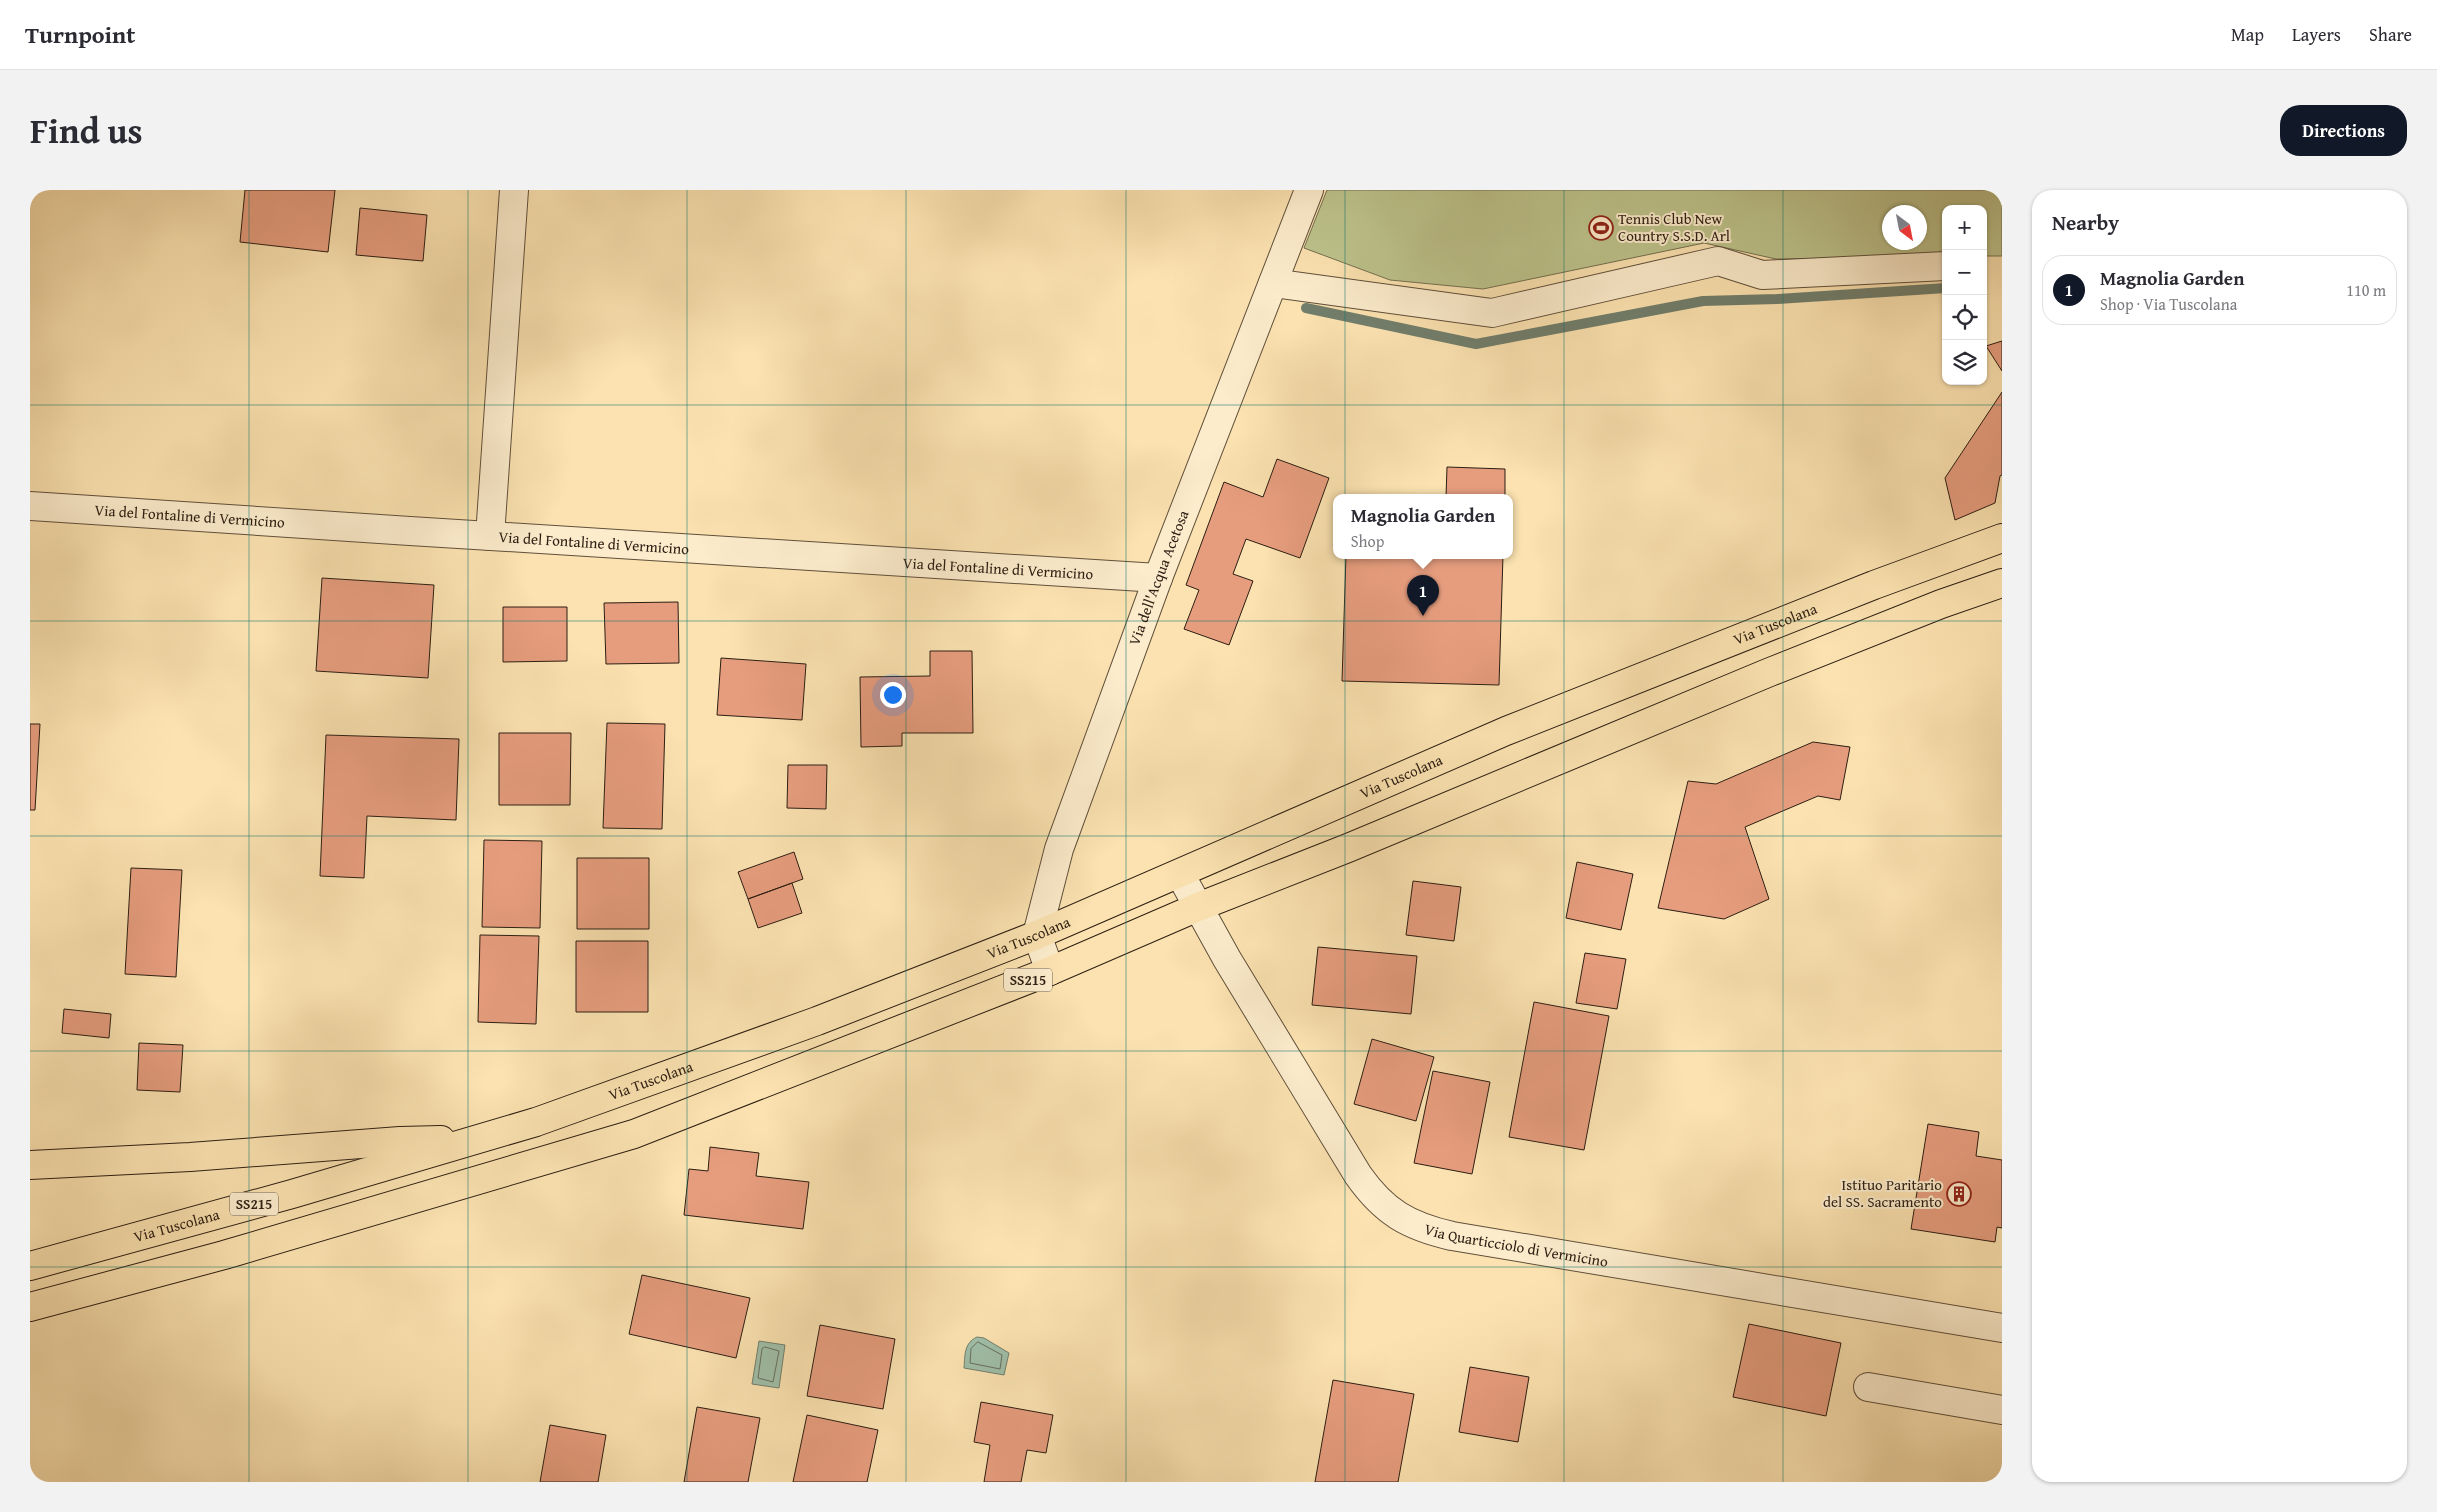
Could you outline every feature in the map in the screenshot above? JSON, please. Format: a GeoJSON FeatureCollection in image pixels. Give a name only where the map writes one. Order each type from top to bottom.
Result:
{"type":"FeatureCollection","features":[{"type":"Feature","properties":{"kind":"main road","name":"Via Tuscolana"},"geometry":{"type":"LineString","coordinates":[[30,1266],[292,1194],[536,1122],[808,1024],[1037,935],[1516,728],[1883,582],[2002,538]]}},
{"type":"Feature","properties":{"kind":"main road","name":"SS215"},"geometry":{"type":"LineString","coordinates":[[30,1308],[243,1249],[634,1134],[1050,971],[1198,907],[1348,848],[1795,661],[1941,604],[2002,584]]}},
{"type":"Feature","properties":{"kind":"main road"},"geometry":{"type":"LineString","coordinates":[[30,1165],[190,1157],[400,1141],[478,1139]]}},
{"type":"Feature","properties":{"kind":"street"},"geometry":{"type":"LineString","coordinates":[[490,536],[514,190]]}},
{"type":"Feature","properties":{"kind":"street","name":"Via dell'Acqua Acetosa"},"geometry":{"type":"LineString","coordinates":[[1037,935],[1059,849],[1158,578],[1310,190]]}},
{"type":"Feature","properties":{"kind":"street"},"geometry":{"type":"LineString","coordinates":[[1273,283],[1492,313],[1718,261],[1762,275],[1942,266]]}},
{"type":"Feature","properties":{"kind":"street","name":"Via del Fontaline di Vermicino"},"geometry":{"type":"LineString","coordinates":[[30,506],[800,558],[1158,578]]}},
{"type":"Feature","properties":{"kind":"street","name":"Via Quarticciolo di Vermicino"},"geometry":{"type":"LineString","coordinates":[[1180,874],[1358,1175],[1378,1199],[1401,1219],[1415,1226],[1452,1236],[2002,1328]]}},
{"type":"Feature","properties":{"kind":"street"},"geometry":{"type":"LineString","coordinates":[[1037,935],[1050,971]]}},
{"type":"Feature","properties":{"kind":"street"},"geometry":{"type":"LineString","coordinates":[[1868,1387],[2002,1410]]}},
{"type":"Feature","properties":{"kind":"green space","name":"Tennis Club New Country S.S.D. Arl"},"geometry":{"type":"Polygon","coordinates":[[[1327,190],[2002,190],[2002,256],[1987,256],[1987,205],[1942,205],[1942,257],[1776,259],[1704,243],[1483,289],[1390,280],[1304,248],[1327,190]]]}},
{"type":"Feature","properties":{"kind":"water"},"geometry":{"type":"Polygon","coordinates":[[[977,1337],[984,1338],[1009,1353],[1004,1375],[964,1368],[967,1346],[977,1337]]]}},
{"type":"Feature","properties":{"kind":"water"},"geometry":{"type":"Polygon","coordinates":[[[759,1341],[785,1345],[779,1388],[752,1384],[759,1341]]]}},
{"type":"Feature","properties":{"kind":"building"},"geometry":{"type":"Polygon","coordinates":[[[245,190],[335,190],[328,252],[240,242],[245,190]]]}},
{"type":"Feature","properties":{"kind":"building"},"geometry":{"type":"Polygon","coordinates":[[[360,208],[427,215],[423,261],[356,255],[360,208]]]}},
{"type":"Feature","properties":{"kind":"building"},"geometry":{"type":"Polygon","coordinates":[[[2002,341],[2002,371],[1987,348],[1987,346],[2002,341]]]}},
{"type":"Feature","properties":{"kind":"building"},"geometry":{"type":"Polygon","coordinates":[[[2002,392],[2002,475],[2000,476],[1995,503],[1955,520],[1945,478],[2002,392]]]}},
{"type":"Feature","properties":{"kind":"building"},"geometry":{"type":"Polygon","coordinates":[[[1277,459],[1329,478],[1300,558],[1246,539],[1233,574],[1253,581],[1229,645],[1184,629],[1199,590],[1186,585],[1224,482],[1263,497],[1277,459]]]}},
{"type":"Feature","properties":{"kind":"building"},"geometry":{"type":"Polygon","coordinates":[[[1447,467],[1505,469],[1505,494],[1446,494],[1447,467]]]}},
{"type":"Feature","properties":{"kind":"building"},"geometry":{"type":"Polygon","coordinates":[[[1346,559],[1503,559],[1499,685],[1342,681],[1346,559]]]}},
{"type":"Feature","properties":{"kind":"building"},"geometry":{"type":"Polygon","coordinates":[[[322,578],[434,585],[428,678],[316,671],[322,578]]]}},
{"type":"Feature","properties":{"kind":"building"},"geometry":{"type":"Polygon","coordinates":[[[678,602],[679,663],[606,664],[604,603],[678,602]]]}},
{"type":"Feature","properties":{"kind":"building"},"geometry":{"type":"Polygon","coordinates":[[[503,607],[567,607],[567,661],[503,662],[503,607]]]}},
{"type":"Feature","properties":{"kind":"building"},"geometry":{"type":"Polygon","coordinates":[[[930,651],[972,651],[973,733],[902,733],[902,746],[861,747],[860,677],[930,676],[930,651]]]}},
{"type":"Feature","properties":{"kind":"building"},"geometry":{"type":"Polygon","coordinates":[[[721,658],[806,664],[802,720],[717,715],[721,658]]]}},
{"type":"Feature","properties":{"kind":"building"},"geometry":{"type":"Polygon","coordinates":[[[607,723],[665,724],[662,829],[603,828],[607,723]]]}},
{"type":"Feature","properties":{"kind":"building"},"geometry":{"type":"Polygon","coordinates":[[[30,724],[40,724],[35,810],[30,810],[30,724]]]}},
{"type":"Feature","properties":{"kind":"building"},"geometry":{"type":"Polygon","coordinates":[[[499,733],[571,733],[570,805],[499,805],[499,733]]]}},
{"type":"Feature","properties":{"kind":"building"},"geometry":{"type":"Polygon","coordinates":[[[326,735],[459,739],[456,820],[367,816],[364,878],[320,876],[326,735]]]}},
{"type":"Feature","properties":{"kind":"building"},"geometry":{"type":"Polygon","coordinates":[[[1813,742],[1850,747],[1840,800],[1818,796],[1745,827],[1769,899],[1724,919],[1658,908],[1688,781],[1716,784],[1813,742]]]}},
{"type":"Feature","properties":{"kind":"building"},"geometry":{"type":"Polygon","coordinates":[[[788,765],[827,765],[826,809],[787,808],[788,765]]]}},
{"type":"Feature","properties":{"kind":"building"},"geometry":{"type":"Polygon","coordinates":[[[484,840],[542,841],[540,928],[482,927],[484,840]]]}},
{"type":"Feature","properties":{"kind":"building"},"geometry":{"type":"Polygon","coordinates":[[[794,852],[803,879],[748,899],[738,872],[794,852]]]}},
{"type":"Feature","properties":{"kind":"building"},"geometry":{"type":"Polygon","coordinates":[[[577,858],[649,858],[649,929],[577,929],[577,858]]]}},
{"type":"Feature","properties":{"kind":"building"},"geometry":{"type":"Polygon","coordinates":[[[1577,862],[1633,874],[1621,930],[1566,918],[1577,862]]]}},
{"type":"Feature","properties":{"kind":"building"},"geometry":{"type":"Polygon","coordinates":[[[131,868],[182,870],[176,977],[125,974],[131,868]]]}},
{"type":"Feature","properties":{"kind":"building"},"geometry":{"type":"Polygon","coordinates":[[[1413,881],[1461,887],[1454,941],[1406,935],[1413,881]]]}},
{"type":"Feature","properties":{"kind":"building"},"geometry":{"type":"Polygon","coordinates":[[[792,883],[802,913],[758,928],[748,899],[792,883]]]}},
{"type":"Feature","properties":{"kind":"building"},"geometry":{"type":"Polygon","coordinates":[[[480,935],[539,936],[536,1024],[478,1022],[480,935]]]}},
{"type":"Feature","properties":{"kind":"building"},"geometry":{"type":"Polygon","coordinates":[[[576,941],[648,941],[648,1012],[576,1012],[576,941]]]}},
{"type":"Feature","properties":{"kind":"building"},"geometry":{"type":"Polygon","coordinates":[[[1318,947],[1417,956],[1411,1014],[1312,1005],[1318,947]]]}},
{"type":"Feature","properties":{"kind":"building"},"geometry":{"type":"Polygon","coordinates":[[[1585,953],[1626,959],[1617,1009],[1576,1003],[1585,953]]]}},
{"type":"Feature","properties":{"kind":"building"},"geometry":{"type":"Polygon","coordinates":[[[1534,1002],[1609,1016],[1584,1150],[1509,1137],[1534,1002]]]}},
{"type":"Feature","properties":{"kind":"building"},"geometry":{"type":"Polygon","coordinates":[[[64,1009],[111,1014],[109,1038],[62,1033],[64,1009]]]}},
{"type":"Feature","properties":{"kind":"building"},"geometry":{"type":"Polygon","coordinates":[[[1372,1039],[1434,1057],[1416,1121],[1354,1104],[1372,1039]]]}},
{"type":"Feature","properties":{"kind":"building"},"geometry":{"type":"Polygon","coordinates":[[[139,1043],[183,1045],[180,1092],[137,1090],[139,1043]]]}},
{"type":"Feature","properties":{"kind":"building"},"geometry":{"type":"Polygon","coordinates":[[[1433,1071],[1490,1082],[1472,1174],[1414,1163],[1433,1071]]]}},
{"type":"Feature","properties":{"kind":"building","name":"Istituo Paritario del SS. Sacramento"},"geometry":{"type":"Polygon","coordinates":[[[1928,1124],[1979,1132],[1976,1156],[2002,1160],[2002,1228],[1997,1227],[1995,1242],[1911,1229],[1928,1124]]]}},
{"type":"Feature","properties":{"kind":"building"},"geometry":{"type":"Polygon","coordinates":[[[710,1147],[759,1153],[756,1176],[809,1182],[803,1229],[684,1215],[689,1169],[708,1171],[710,1147]]]}},
{"type":"Feature","properties":{"kind":"building"},"geometry":{"type":"Polygon","coordinates":[[[642,1275],[750,1298],[736,1358],[629,1334],[642,1275]]]}},
{"type":"Feature","properties":{"kind":"building"},"geometry":{"type":"Polygon","coordinates":[[[1749,1324],[1841,1343],[1826,1416],[1733,1397],[1749,1324]]]}},
{"type":"Feature","properties":{"kind":"building"},"geometry":{"type":"Polygon","coordinates":[[[820,1325],[895,1339],[883,1409],[807,1396],[820,1325]]]}},
{"type":"Feature","properties":{"kind":"building"},"geometry":{"type":"Polygon","coordinates":[[[1470,1367],[1529,1377],[1518,1442],[1459,1432],[1470,1367]]]}},
{"type":"Feature","properties":{"kind":"building"},"geometry":{"type":"Polygon","coordinates":[[[1333,1380],[1414,1394],[1398,1482],[1315,1482],[1333,1380]]]}},
{"type":"Feature","properties":{"kind":"building"},"geometry":{"type":"Polygon","coordinates":[[[981,1402],[1053,1415],[1046,1453],[1027,1450],[1021,1482],[984,1482],[990,1445],[974,1442],[981,1402]]]}},
{"type":"Feature","properties":{"kind":"building"},"geometry":{"type":"Polygon","coordinates":[[[697,1407],[760,1418],[748,1482],[684,1482],[697,1407]]]}},
{"type":"Feature","properties":{"kind":"building"},"geometry":{"type":"Polygon","coordinates":[[[807,1415],[878,1430],[867,1482],[793,1482],[807,1415]]]}},
{"type":"Feature","properties":{"kind":"building"},"geometry":{"type":"Polygon","coordinates":[[[550,1425],[606,1435],[598,1482],[540,1482],[550,1425]]]}},
{"type":"Feature","properties":{"kind":"waterway"},"geometry":{"type":"LineString","coordinates":[[1306,308],[1476,344],[1703,301],[1777,299],[1942,288]]}},
{"type":"Feature","properties":{"kind":"place","name":"Tennis Club New Country S.S.D. Arl"},"geometry":{"type":"Point","coordinates":[1601,228]}},
{"type":"Feature","properties":{"kind":"place","name":"Magnolia Garden"},"geometry":{"type":"Point","coordinates":[1423,616]}},
{"type":"Feature","properties":{"kind":"place","name":"Istituo Paritario del SS. Sacramento"},"geometry":{"type":"Point","coordinates":[1959,1194]}}]}
